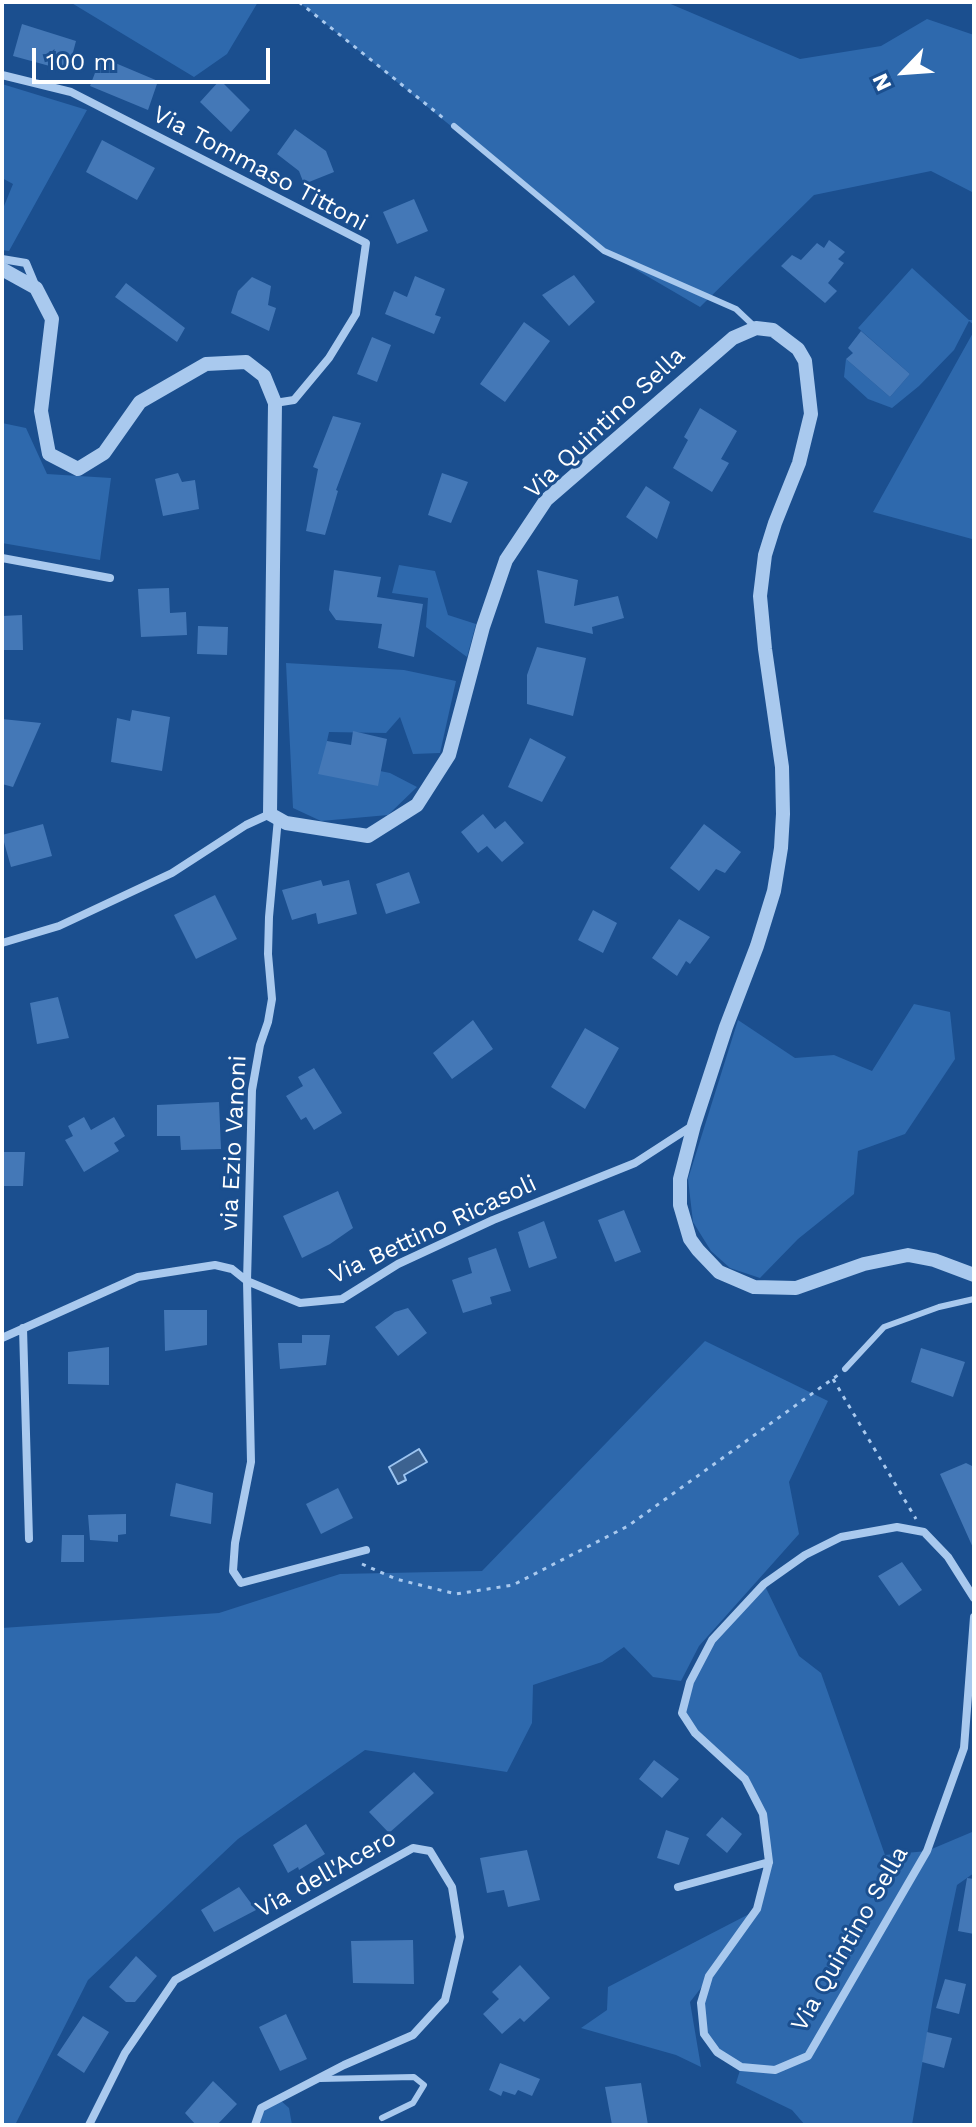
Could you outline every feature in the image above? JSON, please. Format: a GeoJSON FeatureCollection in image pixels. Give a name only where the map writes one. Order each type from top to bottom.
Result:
{"type":"FeatureCollection","features":[{"type":"Feature","properties":{"kind":"street","name":"Via Tommaso Tittoni"},"geometry":{"type":"LineString","coordinates":[[2,75],[71,92],[366,243],[356,314],[329,358],[294,400],[275,403]]}},
{"type":"Feature","properties":{"kind":"street"},"geometry":{"type":"LineString","coordinates":[[2,259],[26,263],[52,319],[41,411],[49,454],[78,469],[104,453],[140,402],[206,364],[246,362],[264,376],[275,403],[274,816],[246,825],[172,873],[59,926],[2,943]]}},
{"type":"Feature","properties":{"kind":"street"},"geometry":{"type":"LineString","coordinates":[[2,269],[36,288]]}},
{"type":"Feature","properties":{"kind":"street"},"geometry":{"type":"LineString","coordinates":[[756,328],[773,330],[798,349],[805,361],[810,387],[811,414],[799,463],[775,523],[761,577],[765,649],[782,767],[781,848],[774,891],[757,946],[694,1125],[680,1179],[680,1205],[690,1239],[719,1272],[754,1287],[796,1288],[864,1264],[908,1255],[934,1260],[974,1275]]}},
{"type":"Feature","properties":{"kind":"street","name":"Via Quintino Sella"},"geometry":{"type":"LineString","coordinates":[[274,816],[286,823],[368,836],[417,805],[449,755],[483,627],[506,560],[546,500],[714,353],[733,338],[756,328]]}},
{"type":"Feature","properties":{"kind":"street"},"geometry":{"type":"LineString","coordinates":[[2,558],[110,578]]}},
{"type":"Feature","properties":{"kind":"street","name":"via Ezio Vanoni"},"geometry":{"type":"LineString","coordinates":[[274,816],[268,930],[272,999],[252,1090],[247,1281],[251,1462],[235,1543],[233,1571],[241,1583],[344,1556]]}},
{"type":"Feature","properties":{"kind":"street","name":"Via Bettino Ricasoli"},"geometry":{"type":"LineString","coordinates":[[2,1338],[138,1277],[215,1265],[232,1269],[247,1281],[300,1303],[342,1299],[398,1264],[493,1220],[635,1163],[694,1125]]}},
{"type":"Feature","properties":{"kind":"street"},"geometry":{"type":"LineString","coordinates":[[23,1328],[29,1539]]}},
{"type":"Feature","properties":{"kind":"street","name":"Via Quintino Sella"},"geometry":{"type":"LineString","coordinates":[[924,1532],[897,1527],[841,1537],[805,1555],[764,1584],[712,1640],[690,1682],[682,1713],[695,1733],[745,1779],[763,1814],[769,1862],[757,1909],[709,1976],[701,2003],[704,2034],[717,2052],[741,2067],[775,2070],[808,2056],[927,1851],[964,1748],[974,1617]]}},
{"type":"Feature","properties":{"kind":"street"},"geometry":{"type":"LineString","coordinates":[[924,1532],[948,1557],[974,1598]]}},
{"type":"Feature","properties":{"kind":"street"},"geometry":{"type":"LineString","coordinates":[[344,1556],[366,1550]]}},
{"type":"Feature","properties":{"kind":"street","name":"Via dell'Acero"},"geometry":{"type":"LineString","coordinates":[[89,2125],[125,2053],[175,1980],[413,1848],[430,1851],[452,1887],[460,1937],[445,2000],[413,2035],[261,2108],[255,2125]]}},
{"type":"Feature","properties":{"kind":"street"},"geometry":{"type":"LineString","coordinates":[[678,1887],[769,1862]]}},
{"type":"Feature","properties":{"kind":"lane"},"geometry":{"type":"LineString","coordinates":[[454,126],[604,251],[736,309],[756,328]]}},
{"type":"Feature","properties":{"kind":"lane"},"geometry":{"type":"LineString","coordinates":[[845,1369],[884,1327],[939,1307],[974,1299]]}},
{"type":"Feature","properties":{"kind":"lane"},"geometry":{"type":"LineString","coordinates":[[317,2080],[414,2077],[424,2085],[413,2103],[382,2118]]}},
{"type":"Feature","properties":{"kind":"path"},"geometry":{"type":"LineString","coordinates":[[299,2],[454,126]]}},
{"type":"Feature","properties":{"kind":"path"},"geometry":{"type":"LineString","coordinates":[[344,1556],[396,1579],[456,1594],[513,1585],[628,1526],[845,1369]]}},
{"type":"Feature","properties":{"kind":"path"},"geometry":{"type":"LineString","coordinates":[[833,1379],[924,1532]]}},
{"type":"Feature","properties":{"kind":"shaded area"},"geometry":{"type":"Polygon","coordinates":[[[70,2],[258,2],[227,54],[194,77],[70,2]]]}},
{"type":"Feature","properties":{"kind":"shaded area"},"geometry":{"type":"Polygon","coordinates":[[[299,2],[666,2],[800,59],[881,46],[927,19],[974,35],[974,193],[931,171],[814,195],[700,307],[604,251],[299,2]]]}},
{"type":"Feature","properties":{"kind":"shaded area"},"geometry":{"type":"Polygon","coordinates":[[[2,84],[87,110],[9,251],[2,250],[2,211],[13,184],[2,178],[2,84]]]}},
{"type":"Feature","properties":{"kind":"shaded area"},"geometry":{"type":"Polygon","coordinates":[[[912,268],[969,320],[974,320],[974,325],[969,321],[954,350],[892,408],[868,399],[844,377],[846,359],[890,397],[910,374],[858,328],[912,268]]]}},
{"type":"Feature","properties":{"kind":"shaded area"},"geometry":{"type":"Polygon","coordinates":[[[974,331],[974,560],[972,539],[873,512],[974,331]]]}},
{"type":"Feature","properties":{"kind":"shaded area"},"geometry":{"type":"Polygon","coordinates":[[[2,423],[26,428],[47,474],[111,478],[100,560],[2,543],[2,423]]]}},
{"type":"Feature","properties":{"kind":"shaded area"},"geometry":{"type":"Polygon","coordinates":[[[399,565],[435,571],[448,615],[476,624],[467,657],[426,627],[428,598],[392,593],[399,565]]]}},
{"type":"Feature","properties":{"kind":"shaded area"},"geometry":{"type":"Polygon","coordinates":[[[286,663],[404,670],[456,681],[440,753],[413,754],[400,717],[386,733],[329,732],[327,741],[380,771],[417,787],[388,815],[321,821],[293,808],[286,663]]]}},
{"type":"Feature","properties":{"kind":"shaded area"},"geometry":{"type":"Polygon","coordinates":[[[914,1004],[950,1012],[955,1059],[905,1134],[858,1151],[854,1194],[798,1239],[760,1278],[730,1268],[711,1251],[693,1222],[688,1179],[738,1020],[795,1058],[834,1055],[872,1071],[914,1004]]]}},
{"type":"Feature","properties":{"kind":"shaded area"},"geometry":{"type":"Polygon","coordinates":[[[705,1341],[828,1401],[789,1482],[799,1534],[699,1646],[681,1681],[653,1677],[624,1647],[602,1662],[533,1685],[532,1723],[507,1772],[365,1750],[238,1839],[88,1980],[15,2125],[2,2125],[2,1628],[219,1613],[340,1574],[482,1571],[705,1341]]]}},
{"type":"Feature","properties":{"kind":"shaded area"},"geometry":{"type":"Polygon","coordinates":[[[419,1449],[427,1462],[404,1475],[406,1480],[398,1484],[389,1467],[419,1449]]]}},
{"type":"Feature","properties":{"kind":"shaded area"},"geometry":{"type":"Polygon","coordinates":[[[764,1584],[799,1656],[821,1673],[885,1855],[927,1851],[972,1832],[974,1839],[974,1873],[957,1885],[933,1999],[912,2125],[805,2125],[792,2110],[736,2083],[741,2067],[728,2060],[704,2034],[701,2003],[708,1979],[690,2002],[701,2067],[676,2055],[581,2028],[607,2010],[608,1987],[753,1912],[769,1862],[763,1814],[745,1779],[695,1733],[682,1713],[690,1682],[712,1640],[764,1584]]]}},
{"type":"Feature","properties":{"kind":"shaded area"},"geometry":{"type":"Polygon","coordinates":[[[279,2099],[289,2108],[292,2125],[255,2125],[261,2108],[279,2099]]]}},
{"type":"Feature","properties":{"kind":"building"},"geometry":{"type":"Polygon","coordinates":[[[22,24],[76,41],[68,71],[13,56],[22,24]]]}},
{"type":"Feature","properties":{"kind":"building"},"geometry":{"type":"Polygon","coordinates":[[[101,57],[158,81],[148,110],[90,86],[101,57]]]}},
{"type":"Feature","properties":{"kind":"building"},"geometry":{"type":"Polygon","coordinates":[[[220,80],[250,110],[231,132],[200,102],[220,80]]]}},
{"type":"Feature","properties":{"kind":"building"},"geometry":{"type":"Polygon","coordinates":[[[295,129],[326,151],[334,172],[304,184],[299,171],[277,154],[295,129]]]}},
{"type":"Feature","properties":{"kind":"building"},"geometry":{"type":"Polygon","coordinates":[[[102,140],[155,168],[137,200],[86,172],[102,140]]]}},
{"type":"Feature","properties":{"kind":"building"},"geometry":{"type":"Polygon","coordinates":[[[414,199],[428,231],[397,244],[383,212],[414,199]]]}},
{"type":"Feature","properties":{"kind":"building"},"geometry":{"type":"Polygon","coordinates":[[[829,240],[845,252],[838,259],[844,263],[828,283],[837,291],[825,303],[781,266],[792,255],[801,260],[817,243],[824,248],[829,240]]]}},
{"type":"Feature","properties":{"kind":"building"},"geometry":{"type":"Polygon","coordinates":[[[574,275],[595,302],[569,326],[542,295],[574,275]]]}},
{"type":"Feature","properties":{"kind":"building"},"geometry":{"type":"Polygon","coordinates":[[[415,276],[445,289],[435,315],[441,317],[434,334],[385,314],[394,291],[407,297],[415,276]]]}},
{"type":"Feature","properties":{"kind":"building"},"geometry":{"type":"Polygon","coordinates":[[[252,277],[271,286],[268,305],[276,308],[269,331],[231,313],[238,291],[252,277]]]}},
{"type":"Feature","properties":{"kind":"building"},"geometry":{"type":"Polygon","coordinates":[[[126,283],[185,328],[177,342],[115,297],[126,283]]]}},
{"type":"Feature","properties":{"kind":"building"},"geometry":{"type":"Polygon","coordinates":[[[524,322],[550,341],[505,402],[480,384],[524,322]]]}},
{"type":"Feature","properties":{"kind":"building"},"geometry":{"type":"Polygon","coordinates":[[[861,331],[910,374],[890,397],[846,359],[853,353],[848,348],[861,331]]]}},
{"type":"Feature","properties":{"kind":"building"},"geometry":{"type":"Polygon","coordinates":[[[372,337],[391,345],[377,382],[357,374],[372,337]]]}},
{"type":"Feature","properties":{"kind":"building"},"geometry":{"type":"Polygon","coordinates":[[[700,408],[737,431],[721,459],[729,463],[712,492],[673,468],[688,440],[684,437],[700,408]]]}},
{"type":"Feature","properties":{"kind":"building"},"geometry":{"type":"Polygon","coordinates":[[[333,416],[361,423],[336,490],[325,535],[306,531],[318,469],[313,467],[333,416]]]}},
{"type":"Feature","properties":{"kind":"building"},"geometry":{"type":"Polygon","coordinates":[[[178,473],[182,482],[195,480],[199,509],[163,516],[155,479],[178,473]]]}},
{"type":"Feature","properties":{"kind":"building"},"geometry":{"type":"Polygon","coordinates":[[[442,473],[468,482],[451,523],[428,515],[442,473]]]}},
{"type":"Feature","properties":{"kind":"building"},"geometry":{"type":"Polygon","coordinates":[[[646,486],[670,502],[657,539],[626,517],[646,486]]]}},
{"type":"Feature","properties":{"kind":"building"},"geometry":{"type":"Polygon","coordinates":[[[334,570],[381,577],[377,597],[423,604],[414,657],[378,648],[382,624],[336,620],[329,610],[334,570]]]}},
{"type":"Feature","properties":{"kind":"building"},"geometry":{"type":"Polygon","coordinates":[[[537,570],[578,580],[574,606],[618,596],[624,618],[592,627],[593,634],[545,623],[537,570]]]}},
{"type":"Feature","properties":{"kind":"building"},"geometry":{"type":"Polygon","coordinates":[[[169,588],[170,613],[186,612],[187,635],[141,637],[138,589],[169,588]]]}},
{"type":"Feature","properties":{"kind":"building"},"geometry":{"type":"Polygon","coordinates":[[[22,615],[23,650],[2,650],[2,616],[22,615]]]}},
{"type":"Feature","properties":{"kind":"building"},"geometry":{"type":"Polygon","coordinates":[[[198,626],[228,627],[227,655],[197,654],[198,626]]]}},
{"type":"Feature","properties":{"kind":"building"},"geometry":{"type":"Polygon","coordinates":[[[537,647],[586,658],[573,716],[527,704],[527,675],[537,647]]]}},
{"type":"Feature","properties":{"kind":"building"},"geometry":{"type":"Polygon","coordinates":[[[132,710],[170,717],[162,771],[111,762],[117,718],[130,721],[132,710]]]}},
{"type":"Feature","properties":{"kind":"building"},"geometry":{"type":"Polygon","coordinates":[[[2,719],[41,723],[13,787],[2,784],[2,719]]]}},
{"type":"Feature","properties":{"kind":"building"},"geometry":{"type":"Polygon","coordinates":[[[353,731],[387,739],[378,786],[318,774],[327,741],[351,745],[353,731]]]}},
{"type":"Feature","properties":{"kind":"building"},"geometry":{"type":"Polygon","coordinates":[[[530,738],[566,757],[542,802],[508,787],[530,738]]]}},
{"type":"Feature","properties":{"kind":"building"},"geometry":{"type":"Polygon","coordinates":[[[483,814],[495,829],[505,821],[524,843],[502,862],[487,846],[478,853],[461,832],[483,814]]]}},
{"type":"Feature","properties":{"kind":"building"},"geometry":{"type":"Polygon","coordinates":[[[43,824],[52,856],[11,867],[2,835],[43,824]]]}},
{"type":"Feature","properties":{"kind":"building"},"geometry":{"type":"Polygon","coordinates":[[[704,824],[741,852],[725,873],[716,869],[699,891],[670,868],[704,824]]]}},
{"type":"Feature","properties":{"kind":"building"},"geometry":{"type":"Polygon","coordinates":[[[409,872],[420,903],[386,914],[376,884],[409,872]]]}},
{"type":"Feature","properties":{"kind":"building"},"geometry":{"type":"Polygon","coordinates":[[[321,880],[323,886],[349,880],[357,914],[318,924],[316,913],[292,920],[282,890],[321,880]]]}},
{"type":"Feature","properties":{"kind":"building"},"geometry":{"type":"Polygon","coordinates":[[[215,895],[237,939],[196,959],[174,915],[215,895]]]}},
{"type":"Feature","properties":{"kind":"building"},"geometry":{"type":"Polygon","coordinates":[[[593,910],[617,923],[603,953],[578,940],[593,910]]]}},
{"type":"Feature","properties":{"kind":"building"},"geometry":{"type":"Polygon","coordinates":[[[679,919],[710,937],[690,964],[686,961],[677,976],[652,958],[679,919]]]}},
{"type":"Feature","properties":{"kind":"building"},"geometry":{"type":"Polygon","coordinates":[[[58,997],[69,1038],[37,1044],[30,1003],[58,997]]]}},
{"type":"Feature","properties":{"kind":"building"},"geometry":{"type":"Polygon","coordinates":[[[473,1020],[493,1049],[452,1079],[433,1053],[473,1020]]]}},
{"type":"Feature","properties":{"kind":"building"},"geometry":{"type":"Polygon","coordinates":[[[585,1028],[619,1048],[585,1109],[551,1087],[585,1028]]]}},
{"type":"Feature","properties":{"kind":"building"},"geometry":{"type":"Polygon","coordinates":[[[314,1068],[342,1113],[314,1130],[306,1117],[301,1120],[286,1096],[303,1086],[298,1077],[314,1068]]]}},
{"type":"Feature","properties":{"kind":"building"},"geometry":{"type":"Polygon","coordinates":[[[219,1102],[221,1149],[181,1150],[180,1136],[157,1136],[157,1105],[219,1102]]]}},
{"type":"Feature","properties":{"kind":"building"},"geometry":{"type":"Polygon","coordinates":[[[84,1117],[91,1130],[114,1117],[125,1136],[114,1143],[119,1151],[84,1172],[65,1140],[73,1136],[68,1126],[84,1117]]]}},
{"type":"Feature","properties":{"kind":"building"},"geometry":{"type":"Polygon","coordinates":[[[2,1152],[25,1152],[23,1186],[2,1186],[2,1152]]]}},
{"type":"Feature","properties":{"kind":"building"},"geometry":{"type":"Polygon","coordinates":[[[338,1191],[353,1228],[302,1258],[283,1216],[338,1191]]]}},
{"type":"Feature","properties":{"kind":"building"},"geometry":{"type":"Polygon","coordinates":[[[624,1210],[641,1252],[615,1262],[598,1220],[624,1210]]]}},
{"type":"Feature","properties":{"kind":"building"},"geometry":{"type":"Polygon","coordinates":[[[544,1221],[557,1258],[529,1268],[518,1232],[544,1221]]]}},
{"type":"Feature","properties":{"kind":"building"},"geometry":{"type":"Polygon","coordinates":[[[496,1248],[511,1291],[490,1297],[492,1304],[463,1313],[452,1280],[472,1273],[468,1258],[496,1248]]]}},
{"type":"Feature","properties":{"kind":"building"},"geometry":{"type":"Polygon","coordinates":[[[408,1308],[427,1333],[398,1356],[375,1327],[395,1312],[408,1308]]]}},
{"type":"Feature","properties":{"kind":"building"},"geometry":{"type":"Polygon","coordinates":[[[164,1310],[207,1310],[207,1345],[165,1351],[164,1310]]]}},
{"type":"Feature","properties":{"kind":"building"},"geometry":{"type":"Polygon","coordinates":[[[302,1335],[330,1335],[326,1365],[280,1369],[278,1343],[302,1343],[302,1335]]]}},
{"type":"Feature","properties":{"kind":"building"},"geometry":{"type":"Polygon","coordinates":[[[109,1347],[109,1385],[68,1384],[68,1352],[109,1347]]]}},
{"type":"Feature","properties":{"kind":"building"},"geometry":{"type":"Polygon","coordinates":[[[921,1348],[965,1362],[953,1397],[911,1382],[921,1348]]]}},
{"type":"Feature","properties":{"kind":"building"},"geometry":{"type":"Polygon","coordinates":[[[966,1463],[974,1467],[974,1550],[940,1474],[966,1463]]]}},
{"type":"Feature","properties":{"kind":"building"},"geometry":{"type":"Polygon","coordinates":[[[176,1483],[213,1493],[211,1524],[170,1516],[176,1483]]]}},
{"type":"Feature","properties":{"kind":"building"},"geometry":{"type":"Polygon","coordinates":[[[338,1488],[353,1518],[321,1534],[306,1504],[338,1488]]]}},
{"type":"Feature","properties":{"kind":"building"},"geometry":{"type":"Polygon","coordinates":[[[126,1514],[126,1534],[118,1535],[118,1542],[90,1540],[88,1515],[126,1514]]]}},
{"type":"Feature","properties":{"kind":"building"},"geometry":{"type":"Polygon","coordinates":[[[62,1535],[84,1535],[84,1562],[61,1562],[62,1535]]]}},
{"type":"Feature","properties":{"kind":"building"},"geometry":{"type":"Polygon","coordinates":[[[902,1562],[922,1590],[899,1606],[878,1576],[902,1562]]]}},
{"type":"Feature","properties":{"kind":"building"},"geometry":{"type":"Polygon","coordinates":[[[654,1760],[679,1779],[662,1798],[639,1779],[654,1760]]]}},
{"type":"Feature","properties":{"kind":"building"},"geometry":{"type":"Polygon","coordinates":[[[414,1772],[434,1793],[389,1833],[369,1812],[414,1772]]]}},
{"type":"Feature","properties":{"kind":"building"},"geometry":{"type":"Polygon","coordinates":[[[722,1817],[742,1834],[727,1853],[706,1835],[722,1817]]]}},
{"type":"Feature","properties":{"kind":"building"},"geometry":{"type":"Polygon","coordinates":[[[306,1824],[325,1854],[288,1873],[273,1845],[306,1824]]]}},
{"type":"Feature","properties":{"kind":"building"},"geometry":{"type":"Polygon","coordinates":[[[666,1830],[689,1838],[679,1865],[657,1858],[666,1830]]]}},
{"type":"Feature","properties":{"kind":"building"},"geometry":{"type":"Polygon","coordinates":[[[527,1850],[540,1900],[508,1907],[504,1890],[487,1893],[480,1858],[527,1850]]]}},
{"type":"Feature","properties":{"kind":"building"},"geometry":{"type":"Polygon","coordinates":[[[967,1878],[974,1879],[974,1934],[958,1931],[967,1878]]]}},
{"type":"Feature","properties":{"kind":"building"},"geometry":{"type":"Polygon","coordinates":[[[239,1887],[256,1910],[214,1932],[201,1910],[239,1887]]]}},
{"type":"Feature","properties":{"kind":"building"},"geometry":{"type":"Polygon","coordinates":[[[413,1940],[414,1984],[353,1983],[351,1941],[413,1940]]]}},
{"type":"Feature","properties":{"kind":"building"},"geometry":{"type":"Polygon","coordinates":[[[136,1956],[157,1976],[135,2002],[126,2002],[109,1987],[136,1956]]]}},
{"type":"Feature","properties":{"kind":"building"},"geometry":{"type":"Polygon","coordinates":[[[520,1965],[550,1998],[524,2022],[520,2018],[502,2034],[483,2014],[499,1999],[492,1992],[520,1965]]]}},
{"type":"Feature","properties":{"kind":"building"},"geometry":{"type":"Polygon","coordinates":[[[945,1979],[966,1984],[959,2014],[936,2008],[945,1979]]]}},
{"type":"Feature","properties":{"kind":"building"},"geometry":{"type":"Polygon","coordinates":[[[286,2014],[307,2059],[280,2071],[259,2027],[286,2014]]]}},
{"type":"Feature","properties":{"kind":"building"},"geometry":{"type":"Polygon","coordinates":[[[83,2016],[109,2032],[84,2073],[57,2055],[83,2016]]]}},
{"type":"Feature","properties":{"kind":"building"},"geometry":{"type":"Polygon","coordinates":[[[927,2032],[952,2038],[944,2068],[922,2062],[927,2032]]]}},
{"type":"Feature","properties":{"kind":"building"},"geometry":{"type":"Polygon","coordinates":[[[500,2063],[540,2079],[532,2096],[518,2090],[515,2095],[503,2091],[501,2096],[489,2090],[500,2063]]]}},
{"type":"Feature","properties":{"kind":"building"},"geometry":{"type":"Polygon","coordinates":[[[213,2081],[237,2104],[217,2125],[196,2125],[185,2113],[213,2081]]]}},
{"type":"Feature","properties":{"kind":"building"},"geometry":{"type":"Polygon","coordinates":[[[641,2083],[648,2125],[612,2125],[605,2087],[641,2083]]]}}]}
